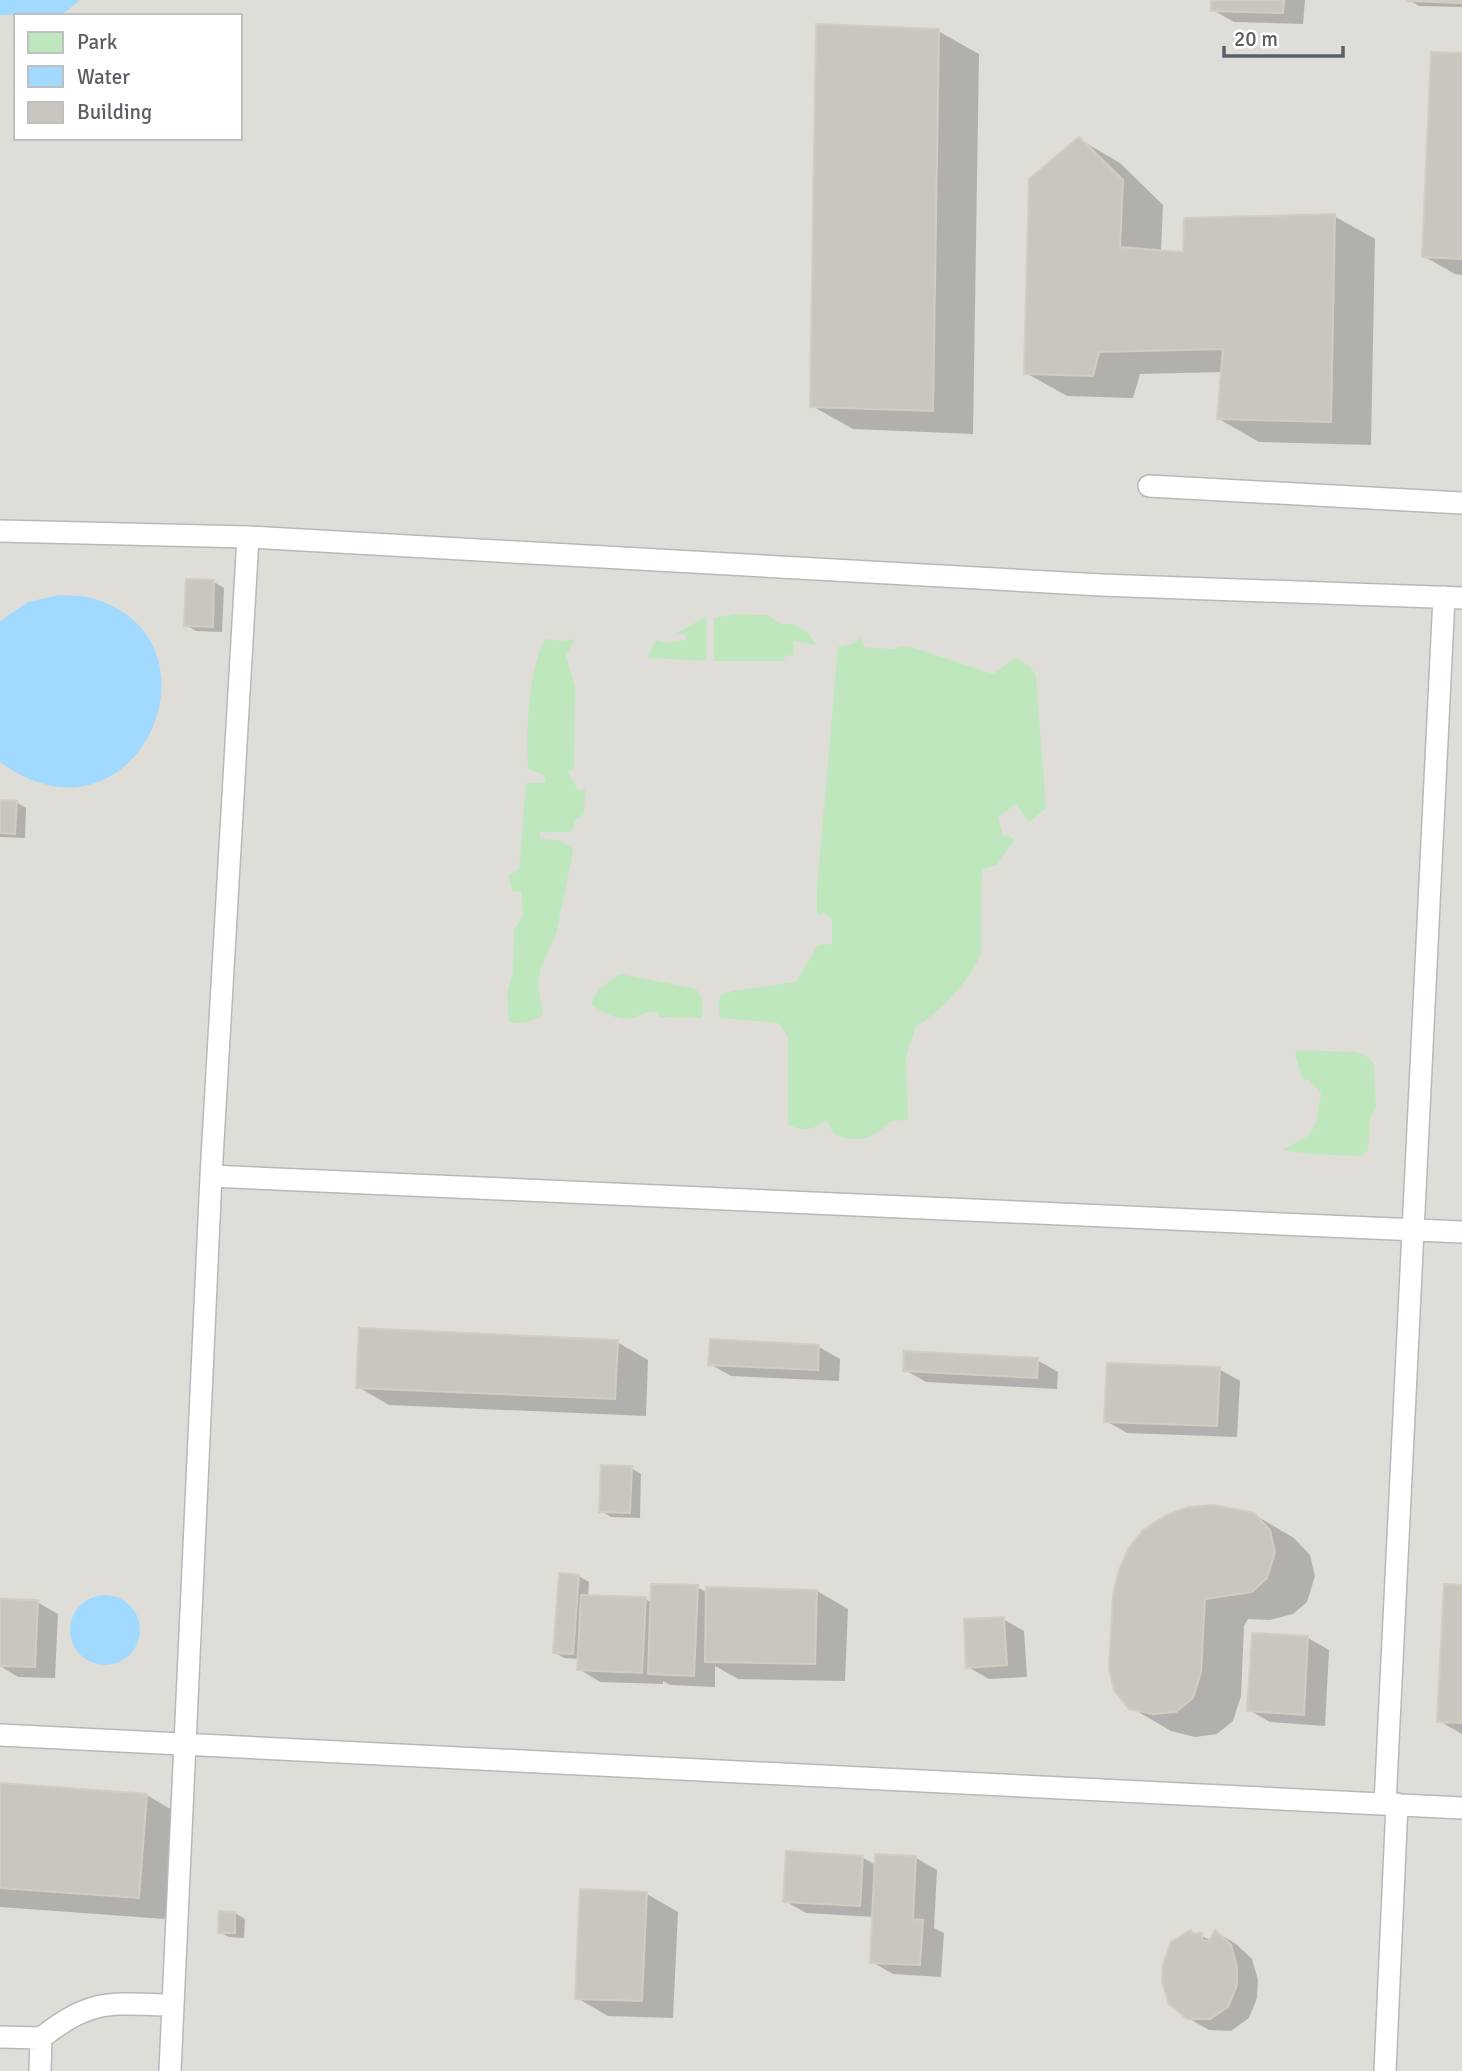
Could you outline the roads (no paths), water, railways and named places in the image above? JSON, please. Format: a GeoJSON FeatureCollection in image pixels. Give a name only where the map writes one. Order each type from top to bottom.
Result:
{"type":"FeatureCollection","features":[{"type":"Feature","properties":{"kind":"lane"},"geometry":{"type":"LineString","coordinates":[[1149,486],[1462,503]]}},
{"type":"Feature","properties":{"kind":"lane"},"geometry":{"type":"LineString","coordinates":[[0,531],[248,537],[1101,585],[1453,597],[1414,1230],[1391,1804],[1385,2071]]}},
{"type":"Feature","properties":{"kind":"lane"},"geometry":{"type":"LineString","coordinates":[[170,2071],[211,1176],[248,537]]}},
{"type":"Feature","properties":{"kind":"lane"},"geometry":{"type":"LineString","coordinates":[[211,1176],[1462,1232]]}},
{"type":"Feature","properties":{"kind":"lane"},"geometry":{"type":"LineString","coordinates":[[0,1735],[1462,1808]]}},
{"type":"Feature","properties":{"kind":"lane"},"geometry":{"type":"LineString","coordinates":[[0,2037],[41,2038],[65,2019],[95,2006],[173,2005]]}},
{"type":"Feature","properties":{"kind":"lane"},"geometry":{"type":"LineString","coordinates":[[40,2071],[41,2038]]}},
{"type":"Feature","properties":{"kind":"water"},"geometry":{"type":"Polygon","coordinates":[[[0,0],[80,0],[63,14],[0,15],[0,0]]]}},
{"type":"Feature","properties":{"kind":"water"},"geometry":{"type":"Polygon","coordinates":[[[59,595],[91,598],[134,620],[156,654],[161,693],[150,732],[127,764],[92,784],[49,785],[0,762],[0,621],[28,602],[59,595]]]}},
{"type":"Feature","properties":{"kind":"water"},"geometry":{"type":"Polygon","coordinates":[[[98,1595],[112,1595],[125,1601],[134,1610],[140,1630],[138,1643],[130,1655],[112,1665],[98,1665],[85,1659],[76,1650],[70,1637],[70,1623],[76,1610],[85,1601],[98,1595]]]}}]}
